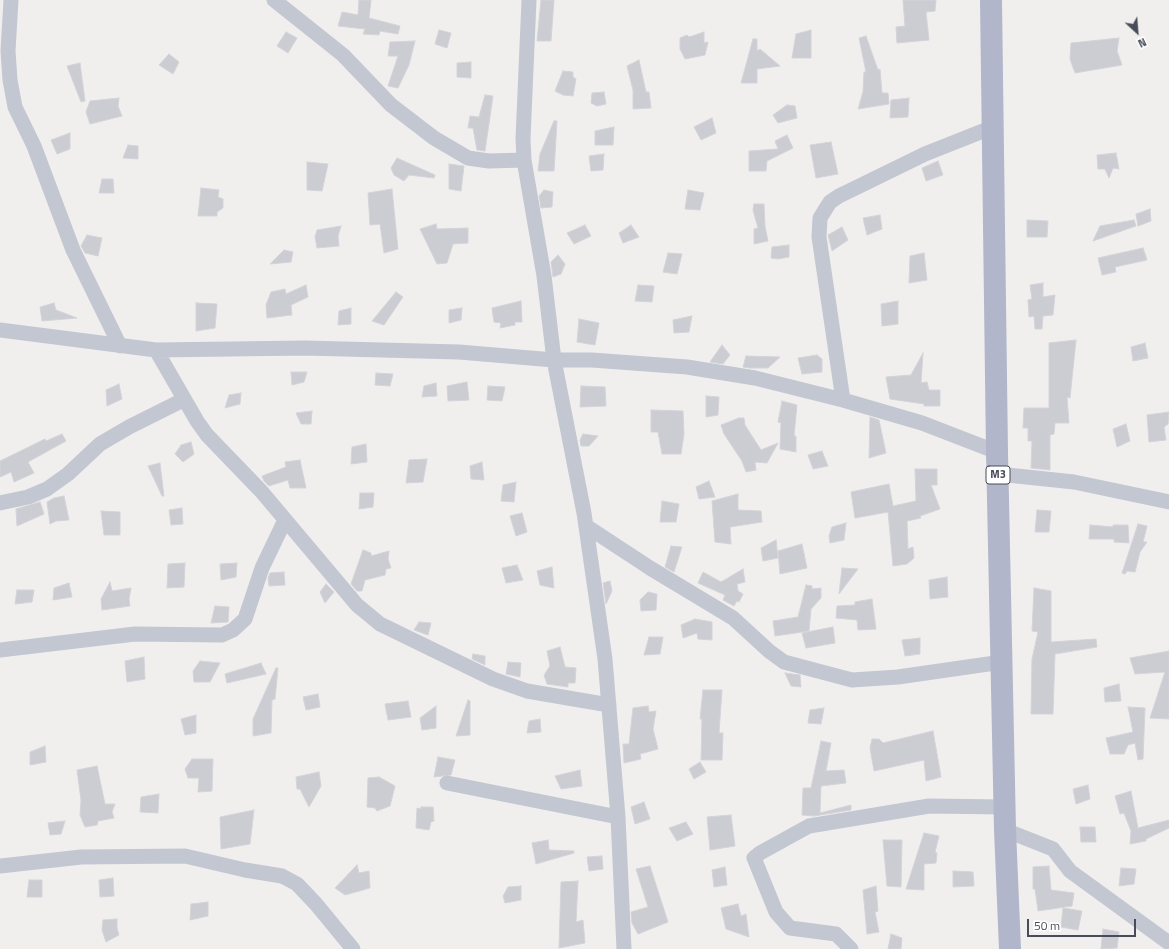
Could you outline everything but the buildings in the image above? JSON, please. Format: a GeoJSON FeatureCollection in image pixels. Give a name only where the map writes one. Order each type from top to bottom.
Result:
{"type":"FeatureCollection","features":[{"type":"Feature","properties":{"kind":"main road","name":"M3"},"geometry":{"type":"LineString","coordinates":[[991,0],[997,463],[1004,807],[1010,949]]}},
{"type":"Feature","properties":{"kind":"street"},"geometry":{"type":"LineString","coordinates":[[11,0],[8,51],[10,80],[15,107],[34,146],[73,250],[120,346]]}},
{"type":"Feature","properties":{"kind":"street"},"geometry":{"type":"LineString","coordinates":[[274,0],[289,10],[343,55],[391,105],[434,138],[468,158],[490,161],[524,160]]}},
{"type":"Feature","properties":{"kind":"street"},"geometry":{"type":"LineString","coordinates":[[529,0],[523,139],[524,160],[544,276],[554,360],[586,526],[605,658],[618,817],[624,949]]}},
{"type":"Feature","properties":{"kind":"street"},"geometry":{"type":"LineString","coordinates":[[843,400],[819,237],[820,218],[830,202],[839,196],[925,154],[993,127]]}},
{"type":"Feature","properties":{"kind":"street"},"geometry":{"type":"LineString","coordinates":[[0,330],[156,350],[305,348],[421,351],[504,355],[554,360],[592,360],[687,367],[755,378],[843,400],[922,423],[997,463],[1074,482],[1169,502]]}},
{"type":"Feature","properties":{"kind":"street"},"geometry":{"type":"LineString","coordinates":[[156,350],[196,421],[207,435],[261,491],[357,605],[380,624],[493,679],[527,691],[609,705]]}},
{"type":"Feature","properties":{"kind":"street"},"geometry":{"type":"LineString","coordinates":[[0,503],[28,497],[47,489],[68,474],[100,444],[129,427],[184,400]]}},
{"type":"Feature","properties":{"kind":"street"},"geometry":{"type":"LineString","coordinates":[[0,650],[135,634],[222,635],[233,630],[245,619],[262,568],[285,520]]}},
{"type":"Feature","properties":{"kind":"street"},"geometry":{"type":"LineString","coordinates":[[586,526],[650,568],[733,618],[768,651],[784,662],[852,680],[898,677],[1002,662]]}},
{"type":"Feature","properties":{"kind":"street"},"geometry":{"type":"LineString","coordinates":[[447,783],[618,817]]}},
{"type":"Feature","properties":{"kind":"street"},"geometry":{"type":"LineString","coordinates":[[851,949],[836,934],[790,928],[776,912],[754,858],[760,853],[809,826],[929,806],[1004,807]]}},
{"type":"Feature","properties":{"kind":"street"},"geometry":{"type":"LineString","coordinates":[[1005,830],[1053,849],[1070,870],[1169,943]]}},
{"type":"Feature","properties":{"kind":"street"},"geometry":{"type":"LineString","coordinates":[[0,866],[81,857],[185,856],[245,870],[282,876],[297,884],[316,904],[353,949]]}}]}
